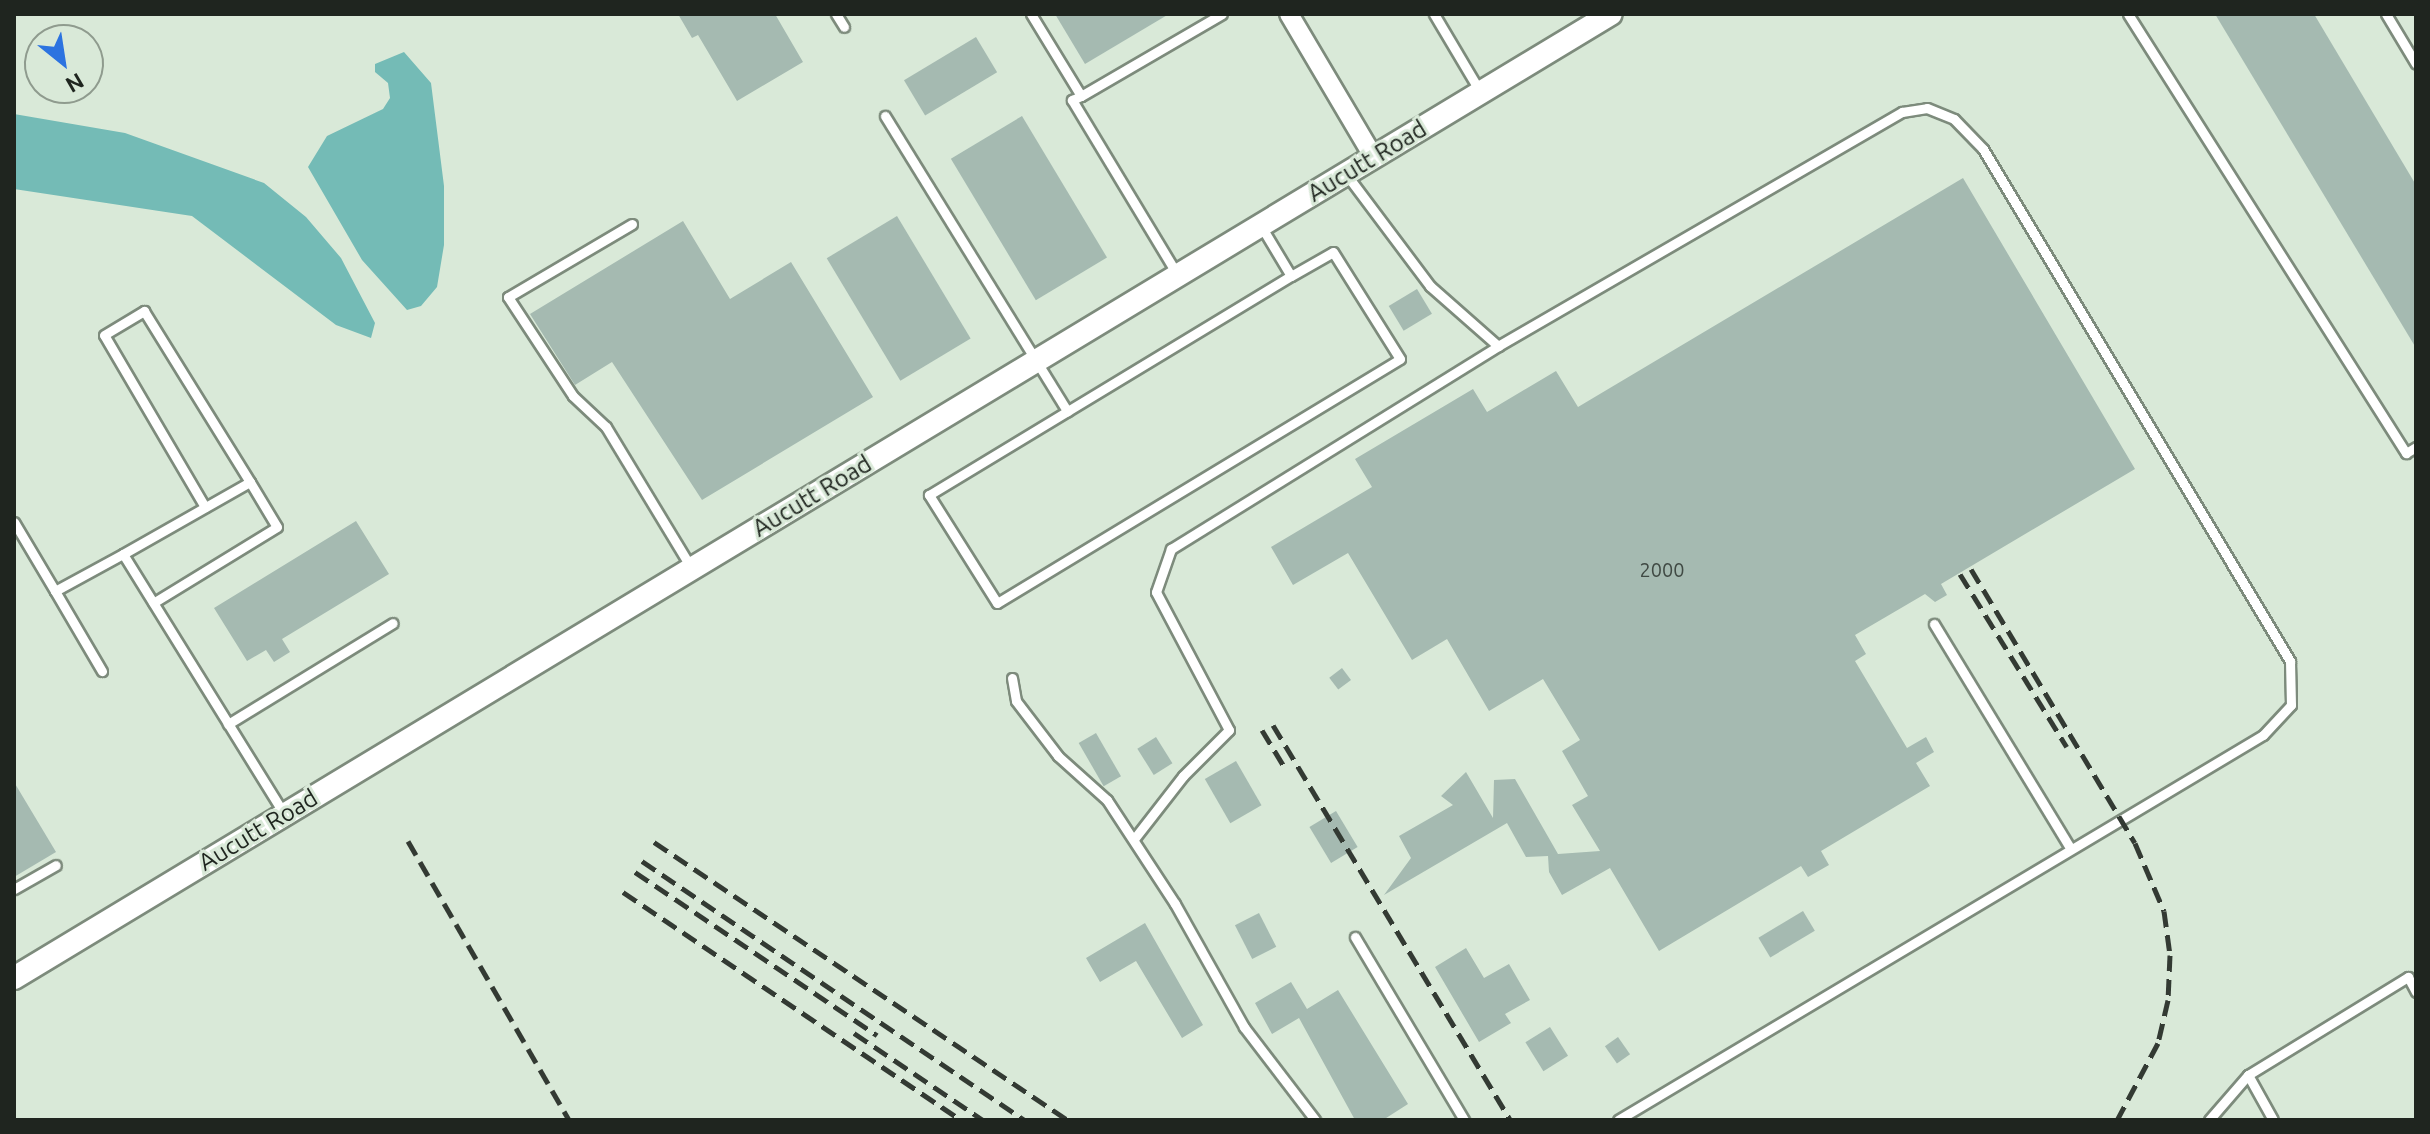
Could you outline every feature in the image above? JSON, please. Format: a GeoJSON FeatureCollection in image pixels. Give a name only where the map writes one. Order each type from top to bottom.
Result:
{"type":"FeatureCollection","features":[{"type":"Feature","properties":{"kind":"street"},"geometry":{"type":"LineString","coordinates":[[1289,14],[1374,158]]}},
{"type":"Feature","properties":{"kind":"street","name":"Aucutt Road"},"geometry":{"type":"LineString","coordinates":[[14,978],[1611,14]]}},
{"type":"Feature","properties":{"kind":"lane"},"geometry":{"type":"LineString","coordinates":[[836,14],[844,27]]}},
{"type":"Feature","properties":{"kind":"lane"},"geometry":{"type":"LineString","coordinates":[[1031,14],[1081,96]]}},
{"type":"Feature","properties":{"kind":"lane"},"geometry":{"type":"LineString","coordinates":[[1178,276],[1072,100],[1222,14]]}},
{"type":"Feature","properties":{"kind":"lane"},"geometry":{"type":"LineString","coordinates":[[1434,14],[1481,93]]}},
{"type":"Feature","properties":{"kind":"lane"},"geometry":{"type":"LineString","coordinates":[[2128,14],[2406,453],[2416,447]]}},
{"type":"Feature","properties":{"kind":"lane"},"geometry":{"type":"LineString","coordinates":[[2386,14],[2416,64]]}},
{"type":"Feature","properties":{"kind":"lane"},"geometry":{"type":"LineString","coordinates":[[1134,839],[1183,776],[1229,730],[1156,592],[1171,549],[1498,346],[1902,112],[1927,108],[1954,119],[1983,149],[2290,661],[2291,705],[2277,723],[1618,1120]]}},
{"type":"Feature","properties":{"kind":"lane"},"geometry":{"type":"LineString","coordinates":[[885,116],[1067,411]]}},
{"type":"Feature","properties":{"kind":"lane"},"geometry":{"type":"LineString","coordinates":[[1346,174],[1430,286],[1498,346]]}},
{"type":"Feature","properties":{"kind":"lane"},"geometry":{"type":"LineString","coordinates":[[632,224],[508,297],[573,396],[606,427],[692,569]]}},
{"type":"Feature","properties":{"kind":"lane"},"geometry":{"type":"LineString","coordinates":[[1261,226],[1291,276]]}},
{"type":"Feature","properties":{"kind":"lane"},"geometry":{"type":"LineString","coordinates":[[1333,252],[1400,359],[997,603],[929,495],[1291,276],[1333,252]]}},
{"type":"Feature","properties":{"kind":"lane"},"geometry":{"type":"LineString","coordinates":[[153,603],[277,527],[144,311],[104,335],[205,507]]}},
{"type":"Feature","properties":{"kind":"lane"},"geometry":{"type":"LineString","coordinates":[[55,591],[250,482]]}},
{"type":"Feature","properties":{"kind":"lane"},"geometry":{"type":"LineString","coordinates":[[14,522],[102,671]]}},
{"type":"Feature","properties":{"kind":"lane"},"geometry":{"type":"LineString","coordinates":[[123,554],[284,814]]}},
{"type":"Feature","properties":{"kind":"lane"},"geometry":{"type":"LineString","coordinates":[[228,724],[393,623]]}},
{"type":"Feature","properties":{"kind":"lane"},"geometry":{"type":"LineString","coordinates":[[1934,624],[2071,849]]}},
{"type":"Feature","properties":{"kind":"lane"},"geometry":{"type":"LineString","coordinates":[[1012,678],[1016,701],[1058,756],[1107,800],[1134,839],[1244,1027],[1315,1120]]}},
{"type":"Feature","properties":{"kind":"lane"},"geometry":{"type":"LineString","coordinates":[[14,889],[56,865]]}},
{"type":"Feature","properties":{"kind":"lane"},"geometry":{"type":"LineString","coordinates":[[1355,937],[1464,1120]]}},
{"type":"Feature","properties":{"kind":"lane"},"geometry":{"type":"LineString","coordinates":[[2209,1120],[2248,1075],[2408,977],[2416,992]]}},
{"type":"Feature","properties":{"kind":"lane"},"geometry":{"type":"LineString","coordinates":[[2248,1075],[2273,1120]]}},
{"type":"Feature","properties":{"kind":"water"},"geometry":{"type":"Polygon","coordinates":[[[404,52],[431,83],[444,186],[444,245],[437,287],[421,306],[407,310],[362,260],[308,167],[327,136],[383,109],[390,98],[388,83],[375,72],[375,64],[404,52]]]}},
{"type":"Feature","properties":{"kind":"water"},"geometry":{"type":"Polygon","coordinates":[[[14,114],[125,133],[264,183],[306,217],[341,258],[375,323],[371,338],[336,325],[192,216],[14,189],[14,114]]]}},
{"type":"Feature","properties":{"kind":"building"},"geometry":{"type":"Polygon","coordinates":[[[678,14],[775,14],[803,62],[737,101],[698,35],[692,38],[678,14]]]}},
{"type":"Feature","properties":{"kind":"building"},"geometry":{"type":"Polygon","coordinates":[[[1055,14],[1169,14],[1085,64],[1055,14]]]}},
{"type":"Feature","properties":{"kind":"building"},"geometry":{"type":"Polygon","coordinates":[[[2215,14],[2314,14],[2416,185],[2416,348],[2215,14]]]}},
{"type":"Feature","properties":{"kind":"building"},"geometry":{"type":"Polygon","coordinates":[[[976,37],[997,72],[925,115],[904,80],[976,37]]]}},
{"type":"Feature","properties":{"kind":"building"},"geometry":{"type":"Polygon","coordinates":[[[1022,116],[1107,257],[1036,300],[951,159],[1022,116]]]}},
{"type":"Feature","properties":{"kind":"building"},"geometry":{"type":"Polygon","coordinates":[[[1963,178],[2135,469],[1941,584],[1947,595],[1935,602],[1925,594],[1855,635],[1866,654],[1855,661],[1907,748],[1926,737],[1934,752],[1916,763],[1930,786],[1821,851],[1829,865],[1808,877],[1801,866],[1659,951],[1610,868],[1562,895],[1549,872],[1548,856],[1526,857],[1507,823],[1384,895],[1411,858],[1399,836],[1453,805],[1441,796],[1466,772],[1493,818],[1494,780],[1515,779],[1558,854],[1600,851],[1572,805],[1588,796],[1562,751],[1580,740],[1543,679],[1489,711],[1447,639],[1412,660],[1348,553],[1293,585],[1271,547],[1372,487],[1355,459],[1473,389],[1487,412],[1556,371],[1578,407],[1963,178]]]}},
{"type":"Feature","properties":{"kind":"building"},"geometry":{"type":"Polygon","coordinates":[[[897,216],[971,339],[900,381],[827,258],[897,216]]]}},
{"type":"Feature","properties":{"kind":"building"},"geometry":{"type":"Polygon","coordinates":[[[683,221],[730,299],[791,262],[873,397],[702,500],[612,362],[575,385],[530,314],[683,221]]]}},
{"type":"Feature","properties":{"kind":"building"},"geometry":{"type":"Polygon","coordinates":[[[1417,289],[1432,314],[1404,331],[1389,306],[1417,289]]]}},
{"type":"Feature","properties":{"kind":"building"},"geometry":{"type":"Polygon","coordinates":[[[356,521],[389,574],[282,639],[290,652],[274,662],[266,650],[247,661],[214,608],[356,521]]]}},
{"type":"Feature","properties":{"kind":"building"},"geometry":{"type":"Polygon","coordinates":[[[1342,668],[1351,680],[1338,690],[1329,678],[1342,668]]]}},
{"type":"Feature","properties":{"kind":"building"},"geometry":{"type":"Polygon","coordinates":[[[1096,733],[1121,776],[1104,786],[1079,743],[1096,733]]]}},
{"type":"Feature","properties":{"kind":"building"},"geometry":{"type":"Polygon","coordinates":[[[1156,737],[1172,763],[1154,775],[1137,749],[1156,737]]]}},
{"type":"Feature","properties":{"kind":"building"},"geometry":{"type":"Polygon","coordinates":[[[1236,761],[1262,805],[1230,823],[1205,779],[1236,761]]]}},
{"type":"Feature","properties":{"kind":"building"},"geometry":{"type":"Polygon","coordinates":[[[14,782],[56,852],[14,877],[14,782]]]}},
{"type":"Feature","properties":{"kind":"building"},"geometry":{"type":"Polygon","coordinates":[[[1336,811],[1358,847],[1331,863],[1309,827],[1336,811]]]}},
{"type":"Feature","properties":{"kind":"building"},"geometry":{"type":"Polygon","coordinates":[[[1803,911],[1815,931],[1770,957],[1758,938],[1803,911]]]}},
{"type":"Feature","properties":{"kind":"building"},"geometry":{"type":"Polygon","coordinates":[[[1259,913],[1276,947],[1252,959],[1235,925],[1259,913]]]}},
{"type":"Feature","properties":{"kind":"building"},"geometry":{"type":"Polygon","coordinates":[[[1145,923],[1203,1025],[1182,1038],[1136,961],[1100,982],[1086,958],[1145,923]]]}},
{"type":"Feature","properties":{"kind":"building"},"geometry":{"type":"Polygon","coordinates":[[[1466,948],[1484,978],[1509,964],[1530,1000],[1505,1014],[1511,1023],[1479,1042],[1435,967],[1466,948]]]}},
{"type":"Feature","properties":{"kind":"building"},"geometry":{"type":"Polygon","coordinates":[[[1291,982],[1307,1009],[1338,990],[1408,1104],[1383,1120],[1355,1120],[1299,1018],[1272,1034],[1255,1003],[1291,982]]]}},
{"type":"Feature","properties":{"kind":"building"},"geometry":{"type":"Polygon","coordinates":[[[1550,1027],[1568,1056],[1543,1071],[1525,1042],[1550,1027]]]}},
{"type":"Feature","properties":{"kind":"building"},"geometry":{"type":"Polygon","coordinates":[[[1618,1037],[1630,1054],[1617,1063],[1605,1046],[1618,1037]]]}},
{"type":"Feature","properties":{"kind":"railway"},"geometry":{"type":"LineString","coordinates":[[1971,569],[2135,843],[2164,911],[2170,955],[2168,1000],[2158,1043],[2117,1120]]}},
{"type":"Feature","properties":{"kind":"railway"},"geometry":{"type":"LineString","coordinates":[[1960,574],[2067,747]]}},
{"type":"Feature","properties":{"kind":"railway"},"geometry":{"type":"LineString","coordinates":[[1273,725],[1510,1120]]}},
{"type":"Feature","properties":{"kind":"railway"},"geometry":{"type":"LineString","coordinates":[[1262,730],[1285,768]]}},
{"type":"Feature","properties":{"kind":"railway"},"geometry":{"type":"LineString","coordinates":[[408,841],[569,1120]]}},
{"type":"Feature","properties":{"kind":"railway"},"geometry":{"type":"LineString","coordinates":[[654,842],[1067,1120]]}},
{"type":"Feature","properties":{"kind":"railway"},"geometry":{"type":"LineString","coordinates":[[642,861],[1024,1120]]}},
{"type":"Feature","properties":{"kind":"railway"},"geometry":{"type":"LineString","coordinates":[[635,872],[877,1035]]}},
{"type":"Feature","properties":{"kind":"railway"},"geometry":{"type":"LineString","coordinates":[[623,892],[961,1120]]}},
{"type":"Feature","properties":{"kind":"railway"},"geometry":{"type":"LineString","coordinates":[[854,1033],[983,1120]]}}]}
